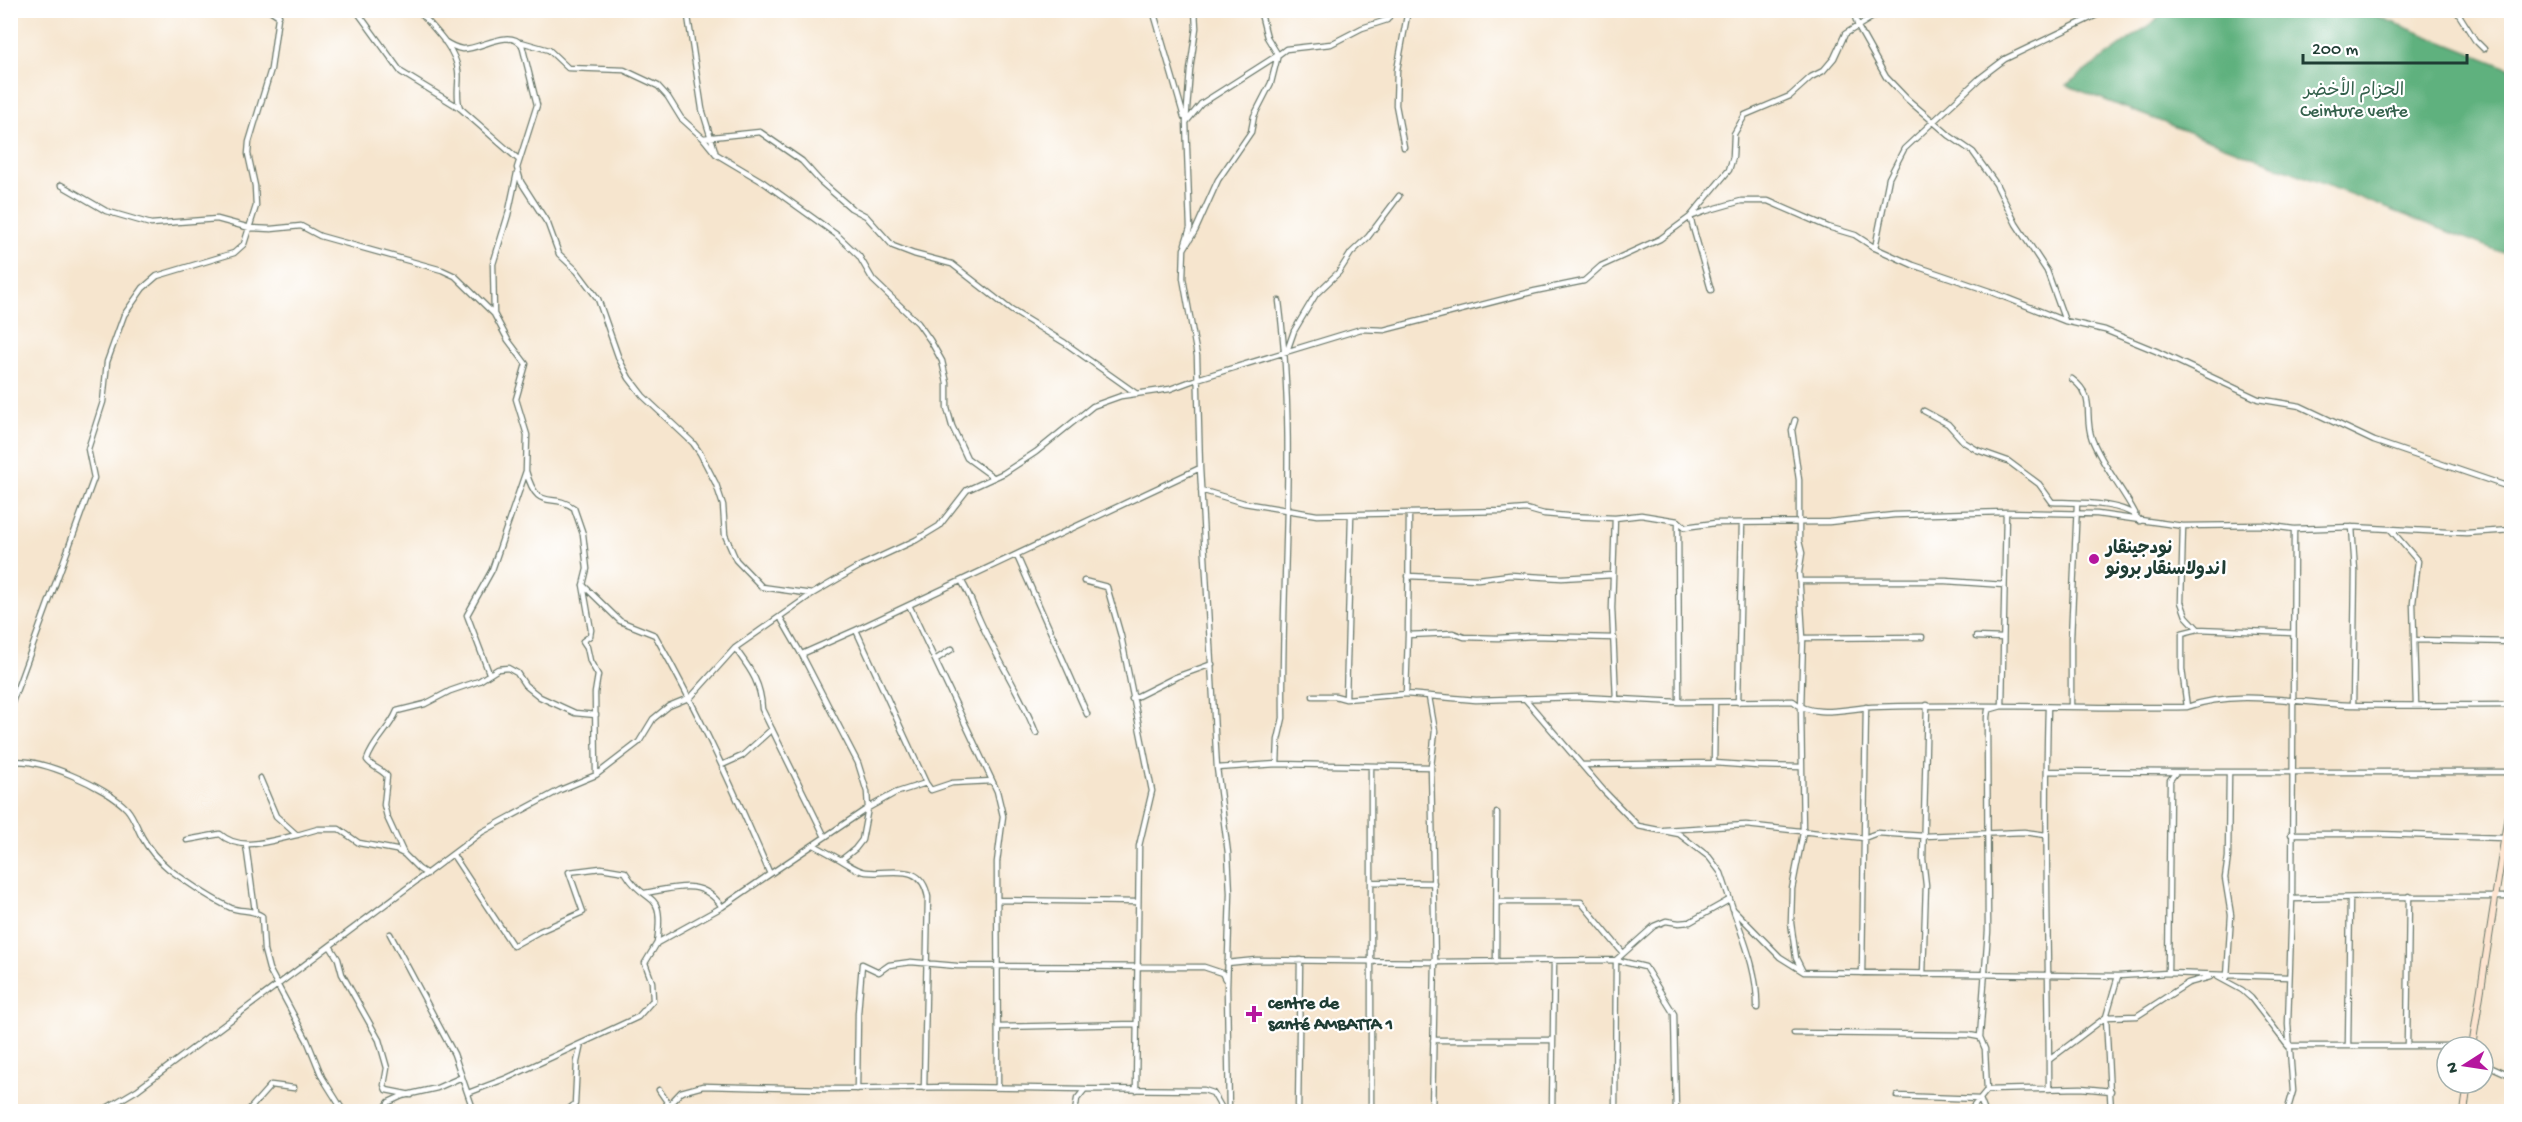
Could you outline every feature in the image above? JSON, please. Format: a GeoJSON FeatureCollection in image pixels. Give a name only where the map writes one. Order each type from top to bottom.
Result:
{"type":"FeatureCollection","features":[{"type":"Feature","properties":{"kind":"street"},"geometry":{"type":"LineString","coordinates":[[10,708],[94,478],[88,449],[102,402],[107,362],[124,315],[149,281],[157,276],[234,253],[244,244],[250,228],[256,206],[255,186],[248,154],[249,142],[271,69],[279,13],[270,10]]}},
{"type":"Feature","properties":{"kind":"street"},"geometry":{"type":"LineString","coordinates":[[356,10],[401,72],[460,108],[519,159]]}},
{"type":"Feature","properties":{"kind":"street"},"geometry":{"type":"LineString","coordinates":[[418,10],[444,41],[457,65],[457,96],[460,108]]}},
{"type":"Feature","properties":{"kind":"street"},"geometry":{"type":"LineString","coordinates":[[687,10],[702,109],[716,154]]}},
{"type":"Feature","properties":{"kind":"street"},"geometry":{"type":"LineString","coordinates":[[1153,10],[1186,122]]}},
{"type":"Feature","properties":{"kind":"street"},"geometry":{"type":"LineString","coordinates":[[1195,10],[1196,28],[1186,122],[1190,228],[1184,249],[1183,278],[1197,356],[1200,468],[1217,768],[1228,854],[1230,893],[1227,963],[1229,1112]]}},
{"type":"Feature","properties":{"kind":"street"},"geometry":{"type":"LineString","coordinates":[[1184,249],[1196,231],[1218,180],[1251,132],[1254,116],[1271,83],[1278,55],[1267,37],[1260,10]]}},
{"type":"Feature","properties":{"kind":"street"},"geometry":{"type":"LineString","coordinates":[[1186,122],[1201,104],[1286,49],[1331,44],[1362,28],[1387,20],[1393,10]]}},
{"type":"Feature","properties":{"kind":"street"},"geometry":{"type":"LineString","coordinates":[[1404,147],[1396,105],[1397,70],[1408,10]]}},
{"type":"Feature","properties":{"kind":"street"},"geometry":{"type":"LineString","coordinates":[[1853,10],[1858,27],[1886,77],[1907,99],[1973,152],[1996,184],[2016,224],[2047,271],[2065,321]]}},
{"type":"Feature","properties":{"kind":"street"},"geometry":{"type":"LineString","coordinates":[[1690,218],[1729,170],[1733,157],[1734,134],[1745,115],[1790,96],[1811,77],[1823,71],[1834,58],[1845,34],[1884,10]]}},
{"type":"Feature","properties":{"kind":"street"},"geometry":{"type":"LineString","coordinates":[[1875,248],[1889,178],[1895,161],[1904,149],[1980,78],[2005,59],[2108,10]]}},
{"type":"Feature","properties":{"kind":"street"},"geometry":{"type":"LineString","coordinates":[[2456,10],[2475,40],[2484,49]]}},
{"type":"Feature","properties":{"kind":"street"},"geometry":{"type":"LineString","coordinates":[[444,41],[459,49],[503,39],[519,42],[549,50],[568,68],[615,69],[641,77],[658,86],[681,118],[703,138],[716,154],[763,182],[837,235],[859,256],[873,280],[918,323],[942,361],[952,426],[968,458],[993,477]]}},
{"type":"Feature","properties":{"kind":"street"},"geometry":{"type":"LineString","coordinates":[[494,314],[493,264],[519,159],[537,105],[524,48],[519,42]]}},
{"type":"Feature","properties":{"kind":"street"},"geometry":{"type":"LineString","coordinates":[[703,138],[760,132],[767,135],[802,161],[820,181],[851,208],[866,216],[893,246],[952,264],[1011,310],[1065,343],[1137,394]]}},
{"type":"Feature","properties":{"kind":"street"},"geometry":{"type":"LineString","coordinates":[[517,173],[550,228],[559,254],[578,271],[598,299],[619,359],[629,378],[643,396],[693,443],[700,453],[716,484],[723,505],[725,535],[736,560],[762,587],[812,594]]}},
{"type":"Feature","properties":{"kind":"street"},"geometry":{"type":"LineString","coordinates":[[62,185],[106,211],[151,225],[217,219],[250,228],[271,229],[301,226],[320,236],[441,270],[454,276],[494,314],[508,340],[526,364],[516,399],[527,435],[526,471],[492,570],[467,615],[489,673]]}},
{"type":"Feature","properties":{"kind":"street"},"geometry":{"type":"LineString","coordinates":[[1286,353],[1294,331],[1316,294],[1339,272],[1399,196]]}},
{"type":"Feature","properties":{"kind":"street"},"geometry":{"type":"LineString","coordinates":[[101,1111],[137,1090],[482,832],[560,790],[596,775],[639,742],[652,719],[669,706],[691,697],[735,648],[812,594],[860,566],[916,540],[939,526],[967,490],[1004,473],[1036,452],[1094,406],[1121,396],[1170,389],[1361,329],[1384,330],[1535,291],[1584,281],[1601,266],[1660,239],[1690,218],[1741,201],[1768,201],[1828,227],[1855,235],[1875,248],[1913,265],[1989,291],[2065,321],[2105,330],[2125,338],[2258,399],[2300,406],[2374,441],[2511,488]]}},
{"type":"Feature","properties":{"kind":"street"},"geometry":{"type":"LineString","coordinates":[[1690,218],[1712,290]]}},
{"type":"Feature","properties":{"kind":"street"},"geometry":{"type":"LineString","coordinates":[[1277,764],[1282,718],[1289,442],[1286,353],[1279,301]]}},
{"type":"Feature","properties":{"kind":"street"},"geometry":{"type":"LineString","coordinates":[[2072,379],[2082,386],[2087,395],[2090,430],[2098,453],[2140,521]]}},
{"type":"Feature","properties":{"kind":"street"},"geometry":{"type":"LineString","coordinates":[[1924,411],[1948,424],[1964,442],[1977,450],[2008,461],[2039,484],[2052,502],[2109,506],[2137,515]]}},
{"type":"Feature","properties":{"kind":"street"},"geometry":{"type":"LineString","coordinates":[[1795,420],[1792,430],[1799,480],[1801,522],[1799,541],[1802,559],[1799,572],[1803,638],[1801,709],[1803,833],[1792,890],[1791,909],[1792,942],[1796,958],[1804,972]]}},
{"type":"Feature","properties":{"kind":"street"},"geometry":{"type":"LineString","coordinates":[[803,657],[804,653],[962,582],[1200,468]]}},
{"type":"Feature","properties":{"kind":"street"},"geometry":{"type":"LineString","coordinates":[[526,471],[536,493],[550,501],[569,504],[576,511],[583,534],[587,569],[583,585],[591,630],[590,636],[583,641],[598,675],[596,775]]}},
{"type":"Feature","properties":{"kind":"street"},"geometry":{"type":"LineString","coordinates":[[1202,490],[1244,503],[1287,512],[1352,516],[1526,509],[1544,514],[1615,518],[1641,515],[1678,521],[1685,527],[1715,523],[1829,522],[1894,515],[2006,512],[2097,514],[2183,526],[2264,525],[2294,529],[2352,527],[2466,533],[2511,530]]}},
{"type":"Feature","properties":{"kind":"street"},"geometry":{"type":"LineString","coordinates":[[2071,707],[2077,504]]}},
{"type":"Feature","properties":{"kind":"street"},"geometry":{"type":"LineString","coordinates":[[2002,706],[2006,512]]}},
{"type":"Feature","properties":{"kind":"street"},"geometry":{"type":"LineString","coordinates":[[1406,694],[1409,513]]}},
{"type":"Feature","properties":{"kind":"street"},"geometry":{"type":"LineString","coordinates":[[1346,699],[1352,516]]}},
{"type":"Feature","properties":{"kind":"street"},"geometry":{"type":"LineString","coordinates":[[1615,518],[1613,575],[1617,699]]}},
{"type":"Feature","properties":{"kind":"street"},"geometry":{"type":"LineString","coordinates":[[1678,521],[1679,702]]}},
{"type":"Feature","properties":{"kind":"street"},"geometry":{"type":"LineString","coordinates":[[1738,702],[1742,524]]}},
{"type":"Feature","properties":{"kind":"street"},"geometry":{"type":"LineString","coordinates":[[2183,526],[2181,602],[2186,616],[2198,629]]}},
{"type":"Feature","properties":{"kind":"street"},"geometry":{"type":"LineString","coordinates":[[2352,527],[2355,571],[2354,705]]}},
{"type":"Feature","properties":{"kind":"street"},"geometry":{"type":"LineString","coordinates":[[2287,1112],[2293,1091],[2288,1046],[2288,977],[2292,899],[2294,529]]}},
{"type":"Feature","properties":{"kind":"street"},"geometry":{"type":"LineString","coordinates":[[2391,530],[2418,561],[2413,603],[2416,705]]}},
{"type":"Feature","properties":{"kind":"street"},"geometry":{"type":"LineString","coordinates":[[1017,556],[1087,714]]}},
{"type":"Feature","properties":{"kind":"street"},"geometry":{"type":"LineString","coordinates":[[1408,576],[1478,579],[1510,575],[1562,579],[1613,575]]}},
{"type":"Feature","properties":{"kind":"street"},"geometry":{"type":"LineString","coordinates":[[1084,581],[1107,587],[1121,636],[1152,791],[1139,846],[1136,1090]]}},
{"type":"Feature","properties":{"kind":"street"},"geometry":{"type":"LineString","coordinates":[[1801,581],[1946,581],[2004,585]]}},
{"type":"Feature","properties":{"kind":"street"},"geometry":{"type":"LineString","coordinates":[[962,582],[973,599],[977,615],[1013,687],[1024,702],[1036,733]]}},
{"type":"Feature","properties":{"kind":"street"},"geometry":{"type":"LineString","coordinates":[[583,585],[620,621],[655,635],[663,654],[691,697],[770,874]]}},
{"type":"Feature","properties":{"kind":"street"},"geometry":{"type":"LineString","coordinates":[[909,605],[992,781],[1003,816],[997,862],[998,1087]]}},
{"type":"Feature","properties":{"kind":"street"},"geometry":{"type":"LineString","coordinates":[[780,617],[861,769],[868,808],[862,840],[841,860]]}},
{"type":"Feature","properties":{"kind":"street"},"geometry":{"type":"LineString","coordinates":[[2187,706],[2182,669],[2182,633],[2198,629],[2293,633]]}},
{"type":"Feature","properties":{"kind":"street"},"geometry":{"type":"LineString","coordinates":[[856,630],[931,790],[952,783],[992,781]]}},
{"type":"Feature","properties":{"kind":"street"},"geometry":{"type":"LineString","coordinates":[[1408,635],[1453,633],[1464,637],[1487,638],[1614,638]]}},
{"type":"Feature","properties":{"kind":"street"},"geometry":{"type":"LineString","coordinates":[[1976,636],[2003,638]]}},
{"type":"Feature","properties":{"kind":"street"},"geometry":{"type":"LineString","coordinates":[[1803,638],[1922,637]]}},
{"type":"Feature","properties":{"kind":"street"},"geometry":{"type":"LineString","coordinates":[[2415,640],[2511,642]]}},
{"type":"Feature","properties":{"kind":"street"},"geometry":{"type":"LineString","coordinates":[[735,648],[754,675],[762,695],[762,709],[825,837]]}},
{"type":"Feature","properties":{"kind":"street"},"geometry":{"type":"LineString","coordinates":[[935,660],[952,649]]}},
{"type":"Feature","properties":{"kind":"street"},"geometry":{"type":"LineString","coordinates":[[1132,699],[1176,677],[1212,664]]}},
{"type":"Feature","properties":{"kind":"street"},"geometry":{"type":"LineString","coordinates":[[404,854],[384,805],[387,776],[367,760],[370,749],[392,723],[397,711],[425,704],[450,691],[479,681],[498,669],[508,668],[517,673],[525,685],[540,697],[575,713],[596,715]]}},
{"type":"Feature","properties":{"kind":"street"},"geometry":{"type":"LineString","coordinates":[[1313,696],[1335,696],[1346,699],[1406,694],[1476,700],[1563,697],[1679,702],[1793,701],[1801,709],[1845,710],[1928,705],[2048,708],[2187,706],[2225,698],[2354,705],[2511,705]]}},
{"type":"Feature","properties":{"kind":"street"},"geometry":{"type":"LineString","coordinates":[[1429,697],[1436,731],[1431,767],[1435,962],[1432,1112]]}},
{"type":"Feature","properties":{"kind":"street"},"geometry":{"type":"LineString","coordinates":[[1526,700],[1638,826],[1679,834],[1709,857],[1721,873],[1751,964],[1756,983],[1757,1008]]}},
{"type":"Feature","properties":{"kind":"street"},"geometry":{"type":"LineString","coordinates":[[1714,702],[1714,762]]}},
{"type":"Feature","properties":{"kind":"street"},"geometry":{"type":"LineString","coordinates":[[1923,974],[1926,885],[1923,865],[1928,705]]}},
{"type":"Feature","properties":{"kind":"street"},"geometry":{"type":"LineString","coordinates":[[1969,1112],[1987,1090],[1985,1049],[1980,1037],[1988,931],[1987,717],[1988,710],[2002,706]]}},
{"type":"Feature","properties":{"kind":"street"},"geometry":{"type":"LineString","coordinates":[[1862,973],[1866,707]]}},
{"type":"Feature","properties":{"kind":"street"},"geometry":{"type":"LineString","coordinates":[[2048,708],[2046,925],[2049,975],[2049,1089]]}},
{"type":"Feature","properties":{"kind":"street"},"geometry":{"type":"LineString","coordinates":[[722,765],[742,756],[772,729]]}},
{"type":"Feature","properties":{"kind":"street"},"geometry":{"type":"LineString","coordinates":[[10,762],[22,760],[79,777],[96,787],[126,808],[143,839],[167,867],[202,892],[234,909],[255,911],[262,916],[264,950],[277,986],[307,1040],[322,1077],[344,1112]]}},
{"type":"Feature","properties":{"kind":"street"},"geometry":{"type":"LineString","coordinates":[[1582,765],[1714,762],[1801,767]]}},
{"type":"Feature","properties":{"kind":"street"},"geometry":{"type":"LineString","coordinates":[[1217,768],[1277,764],[1431,767]]}},
{"type":"Feature","properties":{"kind":"street"},"geometry":{"type":"LineString","coordinates":[[1371,767],[1371,1112]]}},
{"type":"Feature","properties":{"kind":"street"},"geometry":{"type":"LineString","coordinates":[[2047,771],[2511,772]]}},
{"type":"Feature","properties":{"kind":"street"},"geometry":{"type":"LineString","coordinates":[[2168,973],[2170,780],[2176,772]]}},
{"type":"Feature","properties":{"kind":"street"},"geometry":{"type":"LineString","coordinates":[[2227,976],[2231,915],[2225,878],[2228,857],[2229,772]]}},
{"type":"Feature","properties":{"kind":"street"},"geometry":{"type":"LineString","coordinates":[[260,778],[276,816],[297,836]]}},
{"type":"Feature","properties":{"kind":"street"},"geometry":{"type":"LineString","coordinates":[[657,943],[722,907],[868,808],[895,793],[926,783]]}},
{"type":"Feature","properties":{"kind":"street"},"geometry":{"type":"LineString","coordinates":[[2474,1035],[2511,789]]}},
{"type":"Feature","properties":{"kind":"street"},"geometry":{"type":"LineString","coordinates":[[1496,962],[1497,813]]}},
{"type":"Feature","properties":{"kind":"street"},"geometry":{"type":"LineString","coordinates":[[1655,830],[1746,825],[1864,838],[1877,833],[1924,836],[2024,832],[2046,835]]}},
{"type":"Feature","properties":{"kind":"street"},"geometry":{"type":"LineString","coordinates":[[187,840],[220,834],[246,845],[297,836],[318,829],[339,829],[359,843],[396,850],[404,854],[427,874]]}},
{"type":"Feature","properties":{"kind":"street"},"geometry":{"type":"LineString","coordinates":[[2291,834],[2504,837]]}},
{"type":"Feature","properties":{"kind":"street"},"geometry":{"type":"LineString","coordinates":[[246,845],[255,911]]}},
{"type":"Feature","properties":{"kind":"street"},"geometry":{"type":"LineString","coordinates":[[814,845],[864,872],[909,872],[926,888],[928,897],[924,1088]]}},
{"type":"Feature","properties":{"kind":"street"},"geometry":{"type":"LineString","coordinates":[[453,855],[513,946],[583,912],[569,872],[601,868],[625,872],[630,881],[658,906],[657,943],[645,963],[652,982],[653,1000],[635,1019],[468,1093]]}},
{"type":"Feature","properties":{"kind":"street"},"geometry":{"type":"LineString","coordinates":[[1372,882],[1434,883]]}},
{"type":"Feature","properties":{"kind":"street"},"geometry":{"type":"LineString","coordinates":[[645,893],[697,886],[709,892],[722,907]]}},
{"type":"Feature","properties":{"kind":"street"},"geometry":{"type":"LineString","coordinates":[[2292,899],[2409,896],[2511,897]]}},
{"type":"Feature","properties":{"kind":"street"},"geometry":{"type":"LineString","coordinates":[[2407,1046],[2409,896]]}},
{"type":"Feature","properties":{"kind":"street"},"geometry":{"type":"LineString","coordinates":[[2348,1046],[2350,898]]}},
{"type":"Feature","properties":{"kind":"street"},"geometry":{"type":"LineString","coordinates":[[997,900],[1138,902]]}},
{"type":"Feature","properties":{"kind":"street"},"geometry":{"type":"LineString","coordinates":[[1615,1112],[1616,960],[1654,926],[1666,921],[1690,922],[1729,900]]}},
{"type":"Feature","properties":{"kind":"street"},"geometry":{"type":"LineString","coordinates":[[1497,902],[1581,902],[1623,953]]}},
{"type":"Feature","properties":{"kind":"street"},"geometry":{"type":"LineString","coordinates":[[1733,909],[1780,957],[1804,972],[2118,976],[2168,973],[2288,977]]}},
{"type":"Feature","properties":{"kind":"street"},"geometry":{"type":"LineString","coordinates":[[390,934],[446,1036],[474,1112]]}},
{"type":"Feature","properties":{"kind":"street"},"geometry":{"type":"LineString","coordinates":[[330,946],[338,958],[342,974],[379,1040],[387,1068],[384,1085],[386,1090],[411,1095]]}},
{"type":"Feature","properties":{"kind":"street"},"geometry":{"type":"LineString","coordinates":[[1227,963],[1256,960],[1435,962],[1616,960],[1635,963],[1645,967],[1674,1014],[1676,1112]]}},
{"type":"Feature","properties":{"kind":"street"},"geometry":{"type":"LineString","coordinates":[[1298,1112],[1300,960]]}},
{"type":"Feature","properties":{"kind":"street"},"geometry":{"type":"LineString","coordinates":[[1552,1112],[1554,961]]}},
{"type":"Feature","properties":{"kind":"street"},"geometry":{"type":"LineString","coordinates":[[857,1089],[862,964],[879,972],[889,965],[911,962],[1204,967],[1222,973],[1227,988]]}},
{"type":"Feature","properties":{"kind":"street"},"geometry":{"type":"LineString","coordinates":[[2111,1112],[2106,1017],[2118,976]]}},
{"type":"Feature","properties":{"kind":"street"},"geometry":{"type":"LineString","coordinates":[[2049,1060],[2106,1017],[2137,1016],[2188,983],[2215,976],[2242,990],[2251,998],[2288,1046]]}},
{"type":"Feature","properties":{"kind":"street"},"geometry":{"type":"LineString","coordinates":[[998,1027],[1101,1027],[1136,1024]]}},
{"type":"Feature","properties":{"kind":"street"},"geometry":{"type":"LineString","coordinates":[[1794,1033],[1980,1037]]}},
{"type":"Feature","properties":{"kind":"street"},"geometry":{"type":"LineString","coordinates":[[1433,1040],[1486,1038],[1553,1040]]}},
{"type":"Feature","properties":{"kind":"street"},"geometry":{"type":"LineString","coordinates":[[561,1112],[575,1104],[576,1062],[581,1044]]}},
{"type":"Feature","properties":{"kind":"street"},"geometry":{"type":"LineString","coordinates":[[2288,1046],[2435,1046]]}},
{"type":"Feature","properties":{"kind":"street"},"geometry":{"type":"LineString","coordinates":[[2495,1069],[2511,1076]]}},
{"type":"Feature","properties":{"kind":"street"},"geometry":{"type":"LineString","coordinates":[[381,1112],[389,1102],[402,1095],[411,1095],[462,1077]]}},
{"type":"Feature","properties":{"kind":"street"},"geometry":{"type":"LineString","coordinates":[[246,1112],[271,1085],[294,1088]]}},
{"type":"Feature","properties":{"kind":"street"},"geometry":{"type":"LineString","coordinates":[[662,1112],[681,1092],[703,1086],[1204,1090],[1213,1093],[1224,1112]]}},
{"type":"Feature","properties":{"kind":"street"},"geometry":{"type":"LineString","coordinates":[[1987,1090],[2081,1088],[2111,1091]]}},
{"type":"Feature","properties":{"kind":"street"},"geometry":{"type":"LineString","coordinates":[[1075,1112],[1077,1099],[1086,1089]]}},
{"type":"Feature","properties":{"kind":"street"},"geometry":{"type":"LineString","coordinates":[[658,1090],[674,1112]]}},
{"type":"Feature","properties":{"kind":"street"},"geometry":{"type":"LineString","coordinates":[[2464,1112],[2466,1095]]}},
{"type":"Feature","properties":{"kind":"street"},"geometry":{"type":"LineString","coordinates":[[1897,1096],[1980,1099]]}},
{"type":"Feature","properties":{"kind":"street"},"geometry":{"type":"LineString","coordinates":[[1980,1099],[1985,1112]]}},
{"type":"Feature","properties":{"kind":"green space","name":"الحزام الأخضر Ceinture verte"},"geometry":{"type":"Polygon","coordinates":[[[2170,10],[2364,11],[2511,69],[2511,256],[2066,85],[2170,10]]]}},
{"type":"Feature","properties":{"kind":"place","name":"نودجينقار اندولاسنقار برونو"},"geometry":{"type":"Point","coordinates":[2094,559]}},
{"type":"Feature","properties":{"kind":"place","name":"centre de santé AMBATTA 1"},"geometry":{"type":"Point","coordinates":[1254,1014]}}]}
